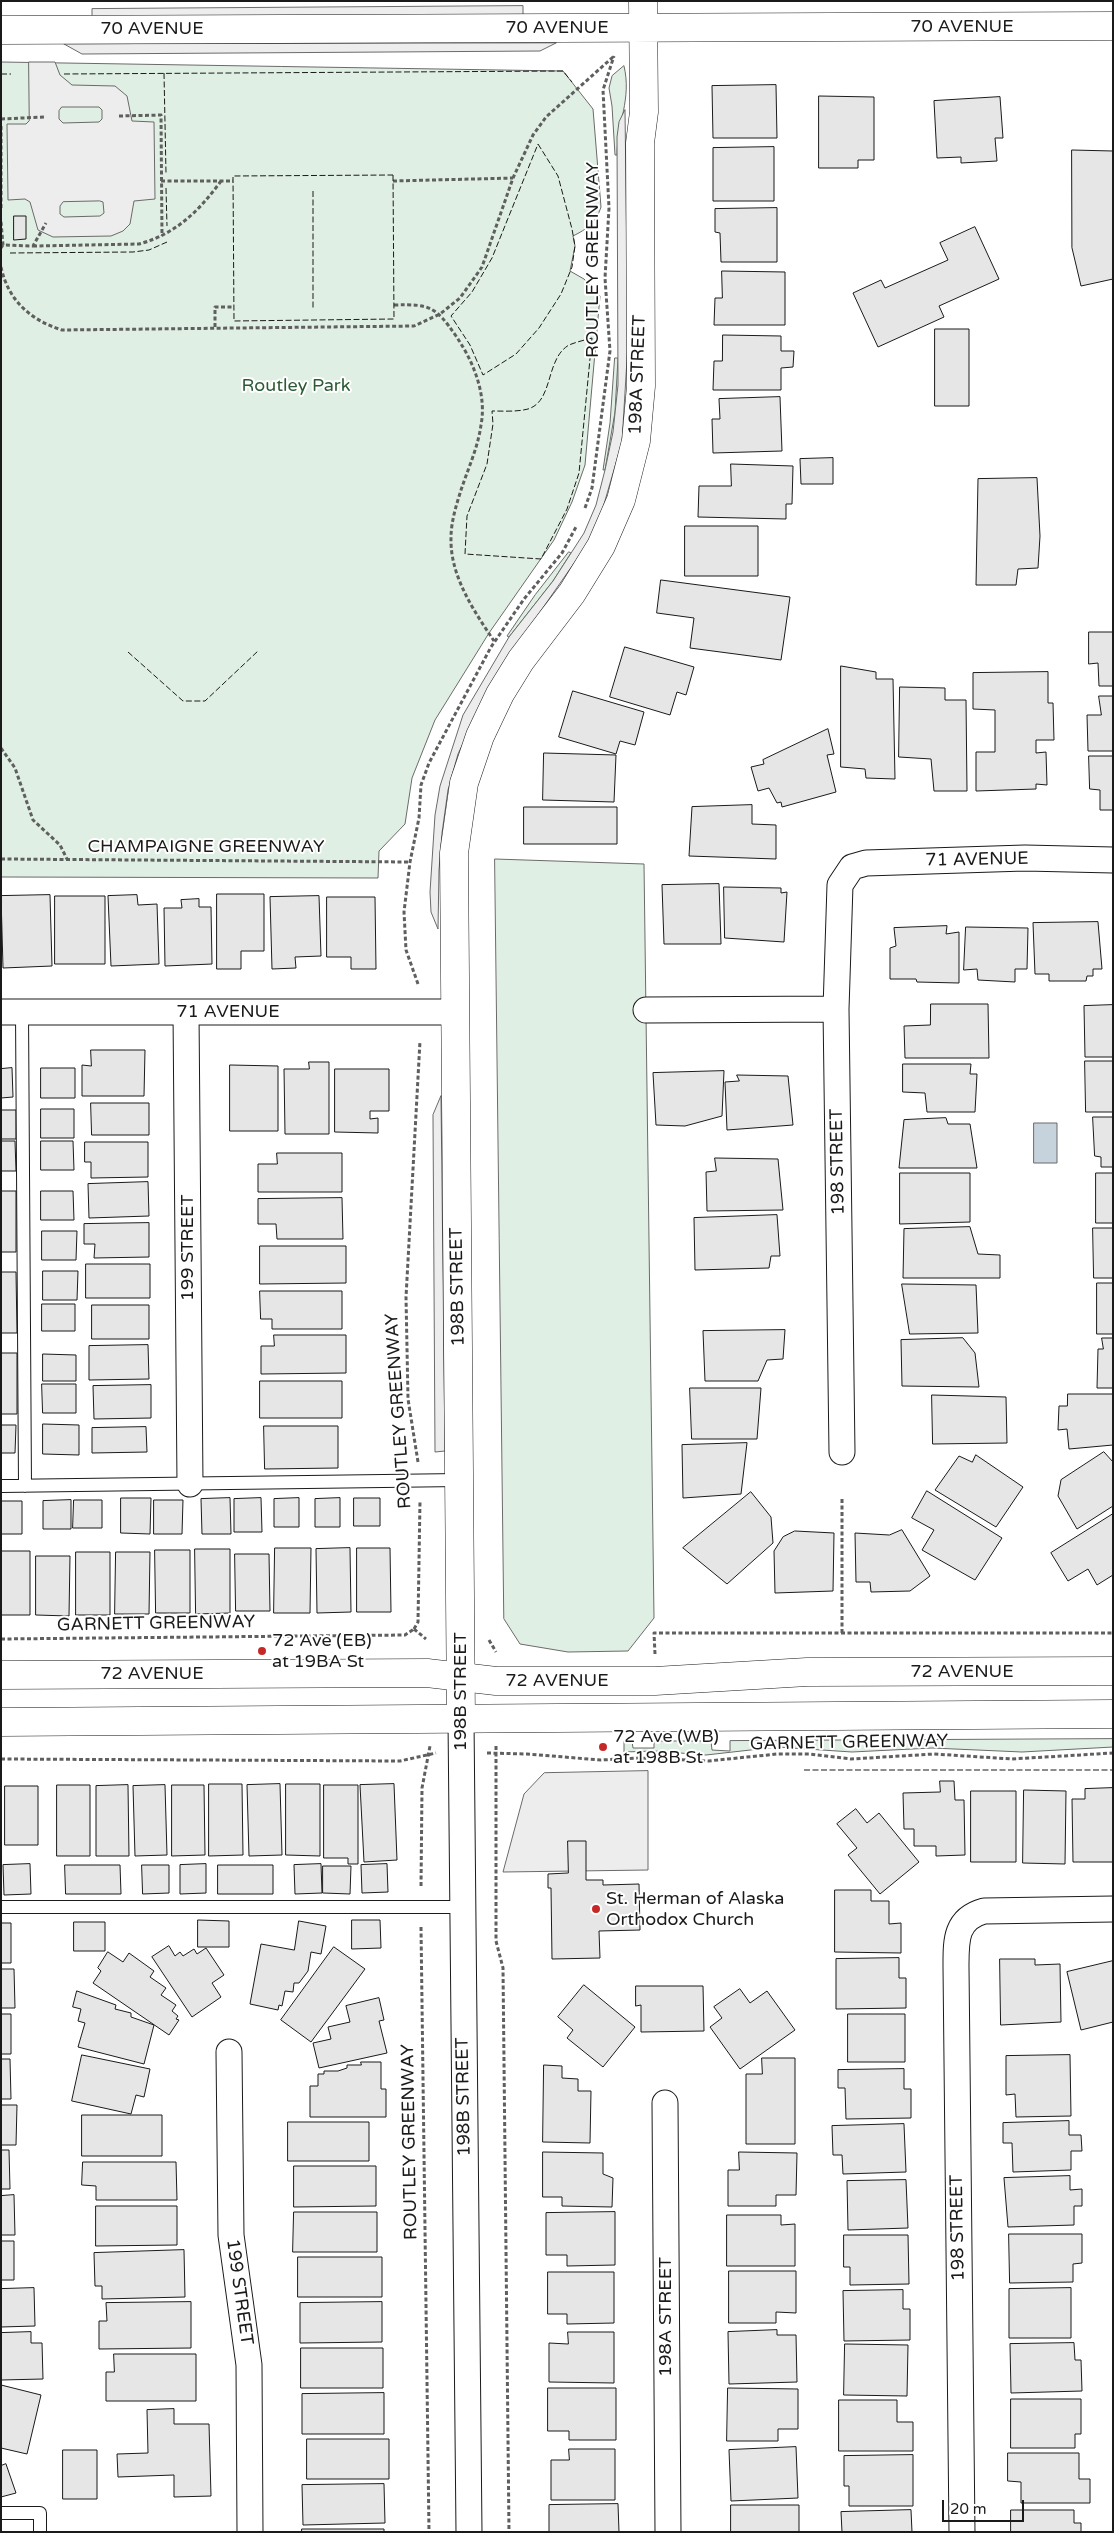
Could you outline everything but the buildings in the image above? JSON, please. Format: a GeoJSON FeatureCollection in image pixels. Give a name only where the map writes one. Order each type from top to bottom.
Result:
{"type":"FeatureCollection","features":[{"type":"Feature","properties":{"kind":"street","name":"198A STREET"},"geometry":{"type":"LineString","coordinates":[[454,853],[464,783],[480,736],[500,694],[521,660],[572,593],[602,546],[621,500],[636,441],[642,386],[640,143],[644,112],[643,1]]}},
{"type":"Feature","properties":{"kind":"street","name":"70 AVENUE"},"geometry":{"type":"LineString","coordinates":[[1,30],[1113,26]]}},
{"type":"Feature","properties":{"kind":"street","name":"198B STREET"},"geometry":{"type":"LineString","coordinates":[[454,853],[469,2532]]}},
{"type":"Feature","properties":{"kind":"street","name":"71 AVENUE"},"geometry":{"type":"LineString","coordinates":[[846,874],[852,867],[887,861],[1025,858],[1113,860]]}},
{"type":"Feature","properties":{"kind":"street","name":"198 STREET"},"geometry":{"type":"LineString","coordinates":[[842,1452],[836,1009],[840,885],[846,874]]}},
{"type":"Feature","properties":{"kind":"street"},"geometry":{"type":"LineString","coordinates":[[646,1010],[836,1009]]}},
{"type":"Feature","properties":{"kind":"street","name":"71 AVENUE"},"geometry":{"type":"LineString","coordinates":[[12,1012],[454,1012]]}},
{"type":"Feature","properties":{"kind":"street","name":"199 STREET"},"geometry":{"type":"LineString","coordinates":[[186,1012],[190,1484]]}},
{"type":"Feature","properties":{"kind":"street","name":"72 AVENUE"},"geometry":{"type":"LineString","coordinates":[[1,1674],[427,1673],[506,1681],[655,1681],[807,1672],[1113,1671]]}},
{"type":"Feature","properties":{"kind":"street"},"geometry":{"type":"LineString","coordinates":[[1,1722],[1113,1714]]}},
{"type":"Feature","properties":{"kind":"street","name":"198 STREET"},"geometry":{"type":"LineString","coordinates":[[962,2532],[956,1967],[958,1935],[967,1918],[974,1914],[998,1909],[1113,1909]]}},
{"type":"Feature","properties":{"kind":"street","name":"199 STREET"},"geometry":{"type":"LineString","coordinates":[[229,2052],[231,2235],[249,2365],[250,2532]]}},
{"type":"Feature","properties":{"kind":"street","name":"198A STREET"},"geometry":{"type":"LineString","coordinates":[[665,2103],[668,2532]]}},
{"type":"Feature","properties":{"kind":"lane"},"geometry":{"type":"LineString","coordinates":[[12,1012],[25,1486]]}},
{"type":"Feature","properties":{"kind":"lane"},"geometry":{"type":"LineString","coordinates":[[1,1486],[460,1480]]}},
{"type":"Feature","properties":{"kind":"lane"},"geometry":{"type":"LineString","coordinates":[[1,1907],[462,1907]]}},
{"type":"Feature","properties":{"kind":"lane"},"geometry":{"type":"LineString","coordinates":[[1,2513],[40,2513],[40,2532]]}},
{"type":"Feature","properties":{"kind":"path","name":"ROUTLEY GREENWAY"},"geometry":{"type":"LineString","coordinates":[[513,178],[534,135],[546,117],[614,56],[604,90],[609,208],[605,278],[610,351],[592,488],[583,514]]}},
{"type":"Feature","properties":{"kind":"path"},"geometry":{"type":"LineString","coordinates":[[119,116],[161,115],[162,236]]}},
{"type":"Feature","properties":{"kind":"path"},"geometry":{"type":"LineString","coordinates":[[1,119],[44,118]]}},
{"type":"Feature","properties":{"kind":"path"},"geometry":{"type":"LineString","coordinates":[[1,126],[1,208]]}},
{"type":"Feature","properties":{"kind":"path"},"geometry":{"type":"LineString","coordinates":[[1,267],[4,282],[23,310],[41,322],[62,330],[414,326],[440,314],[460,298],[482,267],[513,178],[393,181]]}},
{"type":"Feature","properties":{"kind":"path"},"geometry":{"type":"LineString","coordinates":[[161,181],[233,181]]}},
{"type":"Feature","properties":{"kind":"path"},"geometry":{"type":"LineString","coordinates":[[1,222],[2,247],[139,244],[162,236],[183,224],[206,202],[221,181]]}},
{"type":"Feature","properties":{"kind":"path"},"geometry":{"type":"LineString","coordinates":[[32,246],[46,223]]}},
{"type":"Feature","properties":{"kind":"path"},"geometry":{"type":"LineString","coordinates":[[394,304],[424,305],[440,314],[466,352],[479,385],[482,425],[454,513],[451,538],[452,556],[466,597],[494,642]]}},
{"type":"Feature","properties":{"kind":"path"},"geometry":{"type":"LineString","coordinates":[[215,327],[215,307],[234,307]]}},
{"type":"Feature","properties":{"kind":"path"},"geometry":{"type":"LineString","coordinates":[[418,984],[406,950],[404,912],[410,862],[419,818],[421,786],[429,763],[494,642],[524,599],[562,553],[580,522]]}},
{"type":"Feature","properties":{"kind":"path"},"geometry":{"type":"LineString","coordinates":[[1,748],[14,768],[33,820],[60,844],[67,860]]}},
{"type":"Feature","properties":{"kind":"path","name":"CHAMPAIGNE GREENWAY"},"geometry":{"type":"LineString","coordinates":[[1,859],[410,862]]}},
{"type":"Feature","properties":{"kind":"path","name":"ROUTLEY GREENWAY"},"geometry":{"type":"LineString","coordinates":[[414,1629],[418,1622],[420,1481],[408,1399],[406,1297],[420,1041]]}},
{"type":"Feature","properties":{"kind":"path"},"geometry":{"type":"LineString","coordinates":[[842,1500],[842,1632]]}},
{"type":"Feature","properties":{"kind":"path"},"geometry":{"type":"LineString","coordinates":[[414,1629],[426,1639]]}},
{"type":"Feature","properties":{"kind":"path","name":"GARNETT GREENWAY"},"geometry":{"type":"LineString","coordinates":[[1,1639],[405,1635],[414,1629]]}},
{"type":"Feature","properties":{"kind":"path"},"geometry":{"type":"LineString","coordinates":[[655,1661],[654,1633],[1113,1633]]}},
{"type":"Feature","properties":{"kind":"path","name":"ROUTLEY GREENWAY"},"geometry":{"type":"LineString","coordinates":[[1,1759],[400,1761],[430,1753],[422,1788],[421,1907],[428,2532]]}},
{"type":"Feature","properties":{"kind":"path","name":"GARNETT GREENWAY"},"geometry":{"type":"LineString","coordinates":[[509,2532],[503,1968],[496,1942],[496,1753],[601,1760],[668,1758],[708,1761],[777,1754],[809,1754],[852,1759],[934,1754],[1012,1759],[1113,1753]]}},
{"type":"Feature","properties":{"kind":"green space","name":"Routley Park"},"geometry":{"type":"Polygon","coordinates":[[[1,62],[563,71],[593,109],[601,207],[590,225],[573,236],[575,246],[570,271],[584,279],[600,296],[585,465],[572,502],[554,540],[489,633],[435,720],[412,778],[405,824],[379,851],[378,878],[1,877],[1,62]]]}},
{"type":"Feature","properties":{"kind":"green space"},"geometry":{"type":"Polygon","coordinates":[[[624,66],[626,78],[625,100],[617,155],[615,155],[609,88],[612,76],[624,66]]]}},
{"type":"Feature","properties":{"kind":"green space"},"geometry":{"type":"Polygon","coordinates":[[[615,358],[618,358],[615,412],[605,470],[603,470],[610,423],[615,358]]]}},
{"type":"Feature","properties":{"kind":"green space"},"geometry":{"type":"Polygon","coordinates":[[[569,552],[571,553],[553,581],[509,637],[507,636],[535,595],[569,552]]]}},
{"type":"Feature","properties":{"kind":"green space"},"geometry":{"type":"Polygon","coordinates":[[[495,859],[644,864],[654,1618],[628,1651],[568,1652],[520,1644],[504,1619],[495,859]]]}},
{"type":"Feature","properties":{"kind":"green space"},"geometry":{"type":"Polygon","coordinates":[[[1113,1739],[1113,1747],[1022,1752],[932,1748],[852,1752],[777,1747],[706,1755],[654,1751],[624,1752],[624,1741],[632,1741],[633,1748],[654,1748],[654,1741],[711,1741],[712,1750],[730,1751],[730,1741],[1113,1739]]]}},
{"type":"Feature","properties":{"kind":"shaded area"},"geometry":{"type":"Polygon","coordinates":[[[523,6],[523,15],[92,17],[92,9],[523,6]]]}},
{"type":"Feature","properties":{"kind":"shaded area"},"geometry":{"type":"Polygon","coordinates":[[[556,43],[540,51],[82,54],[64,44],[556,43]]]}},
{"type":"Feature","properties":{"kind":"shaded area"},"geometry":{"type":"Polygon","coordinates":[[[29,62],[55,62],[60,75],[72,85],[115,86],[127,96],[132,121],[154,122],[155,199],[134,201],[130,224],[123,231],[111,236],[53,237],[38,230],[30,202],[25,199],[8,200],[7,124],[26,124],[29,121],[29,62]],[[62,107],[59,111],[59,119],[63,123],[99,122],[102,119],[102,110],[99,107],[62,107]],[[63,202],[60,206],[60,214],[64,217],[100,216],[104,213],[103,202],[63,202]]]}},
{"type":"Feature","properties":{"kind":"shaded area"},"geometry":{"type":"Polygon","coordinates":[[[625,110],[628,343],[622,442],[600,518],[586,546],[494,678],[458,754],[448,790],[442,833],[438,929],[431,912],[430,892],[435,815],[440,786],[463,715],[509,637],[553,581],[584,533],[596,505],[605,470],[613,432],[618,385],[617,137],[619,122],[625,110]]]}},
{"type":"Feature","properties":{"kind":"shaded area"},"geometry":{"type":"Polygon","coordinates":[[[441,1096],[445,1451],[435,1452],[433,1115],[441,1096]]]}},
{"type":"Feature","properties":{"kind":"shaded area"},"geometry":{"type":"Polygon","coordinates":[[[1034,1123],[1057,1123],[1057,1163],[1034,1163],[1034,1123]]]}},
{"type":"Feature","properties":{"kind":"shaded area"},"geometry":{"type":"Polygon","coordinates":[[[648,1771],[648,1870],[503,1872],[524,1794],[544,1773],[648,1771]]]}},
{"type":"Feature","properties":{"kind":"fence"},"geometry":{"type":"LineString","coordinates":[[64,74],[563,71],[572,82]]}},
{"type":"Feature","properties":{"kind":"fence"},"geometry":{"type":"LineString","coordinates":[[164,73],[166,173]]}},
{"type":"Feature","properties":{"kind":"fence"},"geometry":{"type":"LineString","coordinates":[[1,74],[11,74]]}},
{"type":"Feature","properties":{"kind":"fence"},"geometry":{"type":"LineString","coordinates":[[538,144],[558,176],[575,246],[572,267],[561,294],[539,328],[516,354],[483,375],[470,345],[451,316],[472,292],[492,258],[538,144]]}},
{"type":"Feature","properties":{"kind":"fence"},"geometry":{"type":"LineString","coordinates":[[393,175],[394,319],[234,321],[233,176],[393,175]]}},
{"type":"Feature","properties":{"kind":"fence"},"geometry":{"type":"LineString","coordinates":[[166,188],[167,226]]}},
{"type":"Feature","properties":{"kind":"fence"},"geometry":{"type":"LineString","coordinates":[[313,191],[313,308]]}},
{"type":"Feature","properties":{"kind":"fence"},"geometry":{"type":"LineString","coordinates":[[10,253],[133,252],[149,250],[167,242]]}},
{"type":"Feature","properties":{"kind":"fence"},"geometry":{"type":"LineString","coordinates":[[592,338],[579,473],[567,509],[541,559],[465,554],[467,516],[487,464],[493,424],[492,411],[524,410],[536,405],[542,398],[552,369],[561,351],[569,345],[592,338]]}},
{"type":"Feature","properties":{"kind":"fence"},"geometry":{"type":"LineString","coordinates":[[128,652],[183,701],[205,701],[258,651]]}},
{"type":"Feature","properties":{"kind":"fence"},"geometry":{"type":"LineString","coordinates":[[804,1770],[1113,1770]]}},
{"type":"Feature","properties":{"kind":"place","name":"72 Ave (EB) at 19BA St"},"geometry":{"type":"Point","coordinates":[262,1651]}},
{"type":"Feature","properties":{"kind":"place","name":"72 Ave (WB) at 198B St"},"geometry":{"type":"Point","coordinates":[603,1747]}},
{"type":"Feature","properties":{"kind":"place","name":"St. Herman of Alaska Orthodox Church"},"geometry":{"type":"Point","coordinates":[596,1909]}}]}
